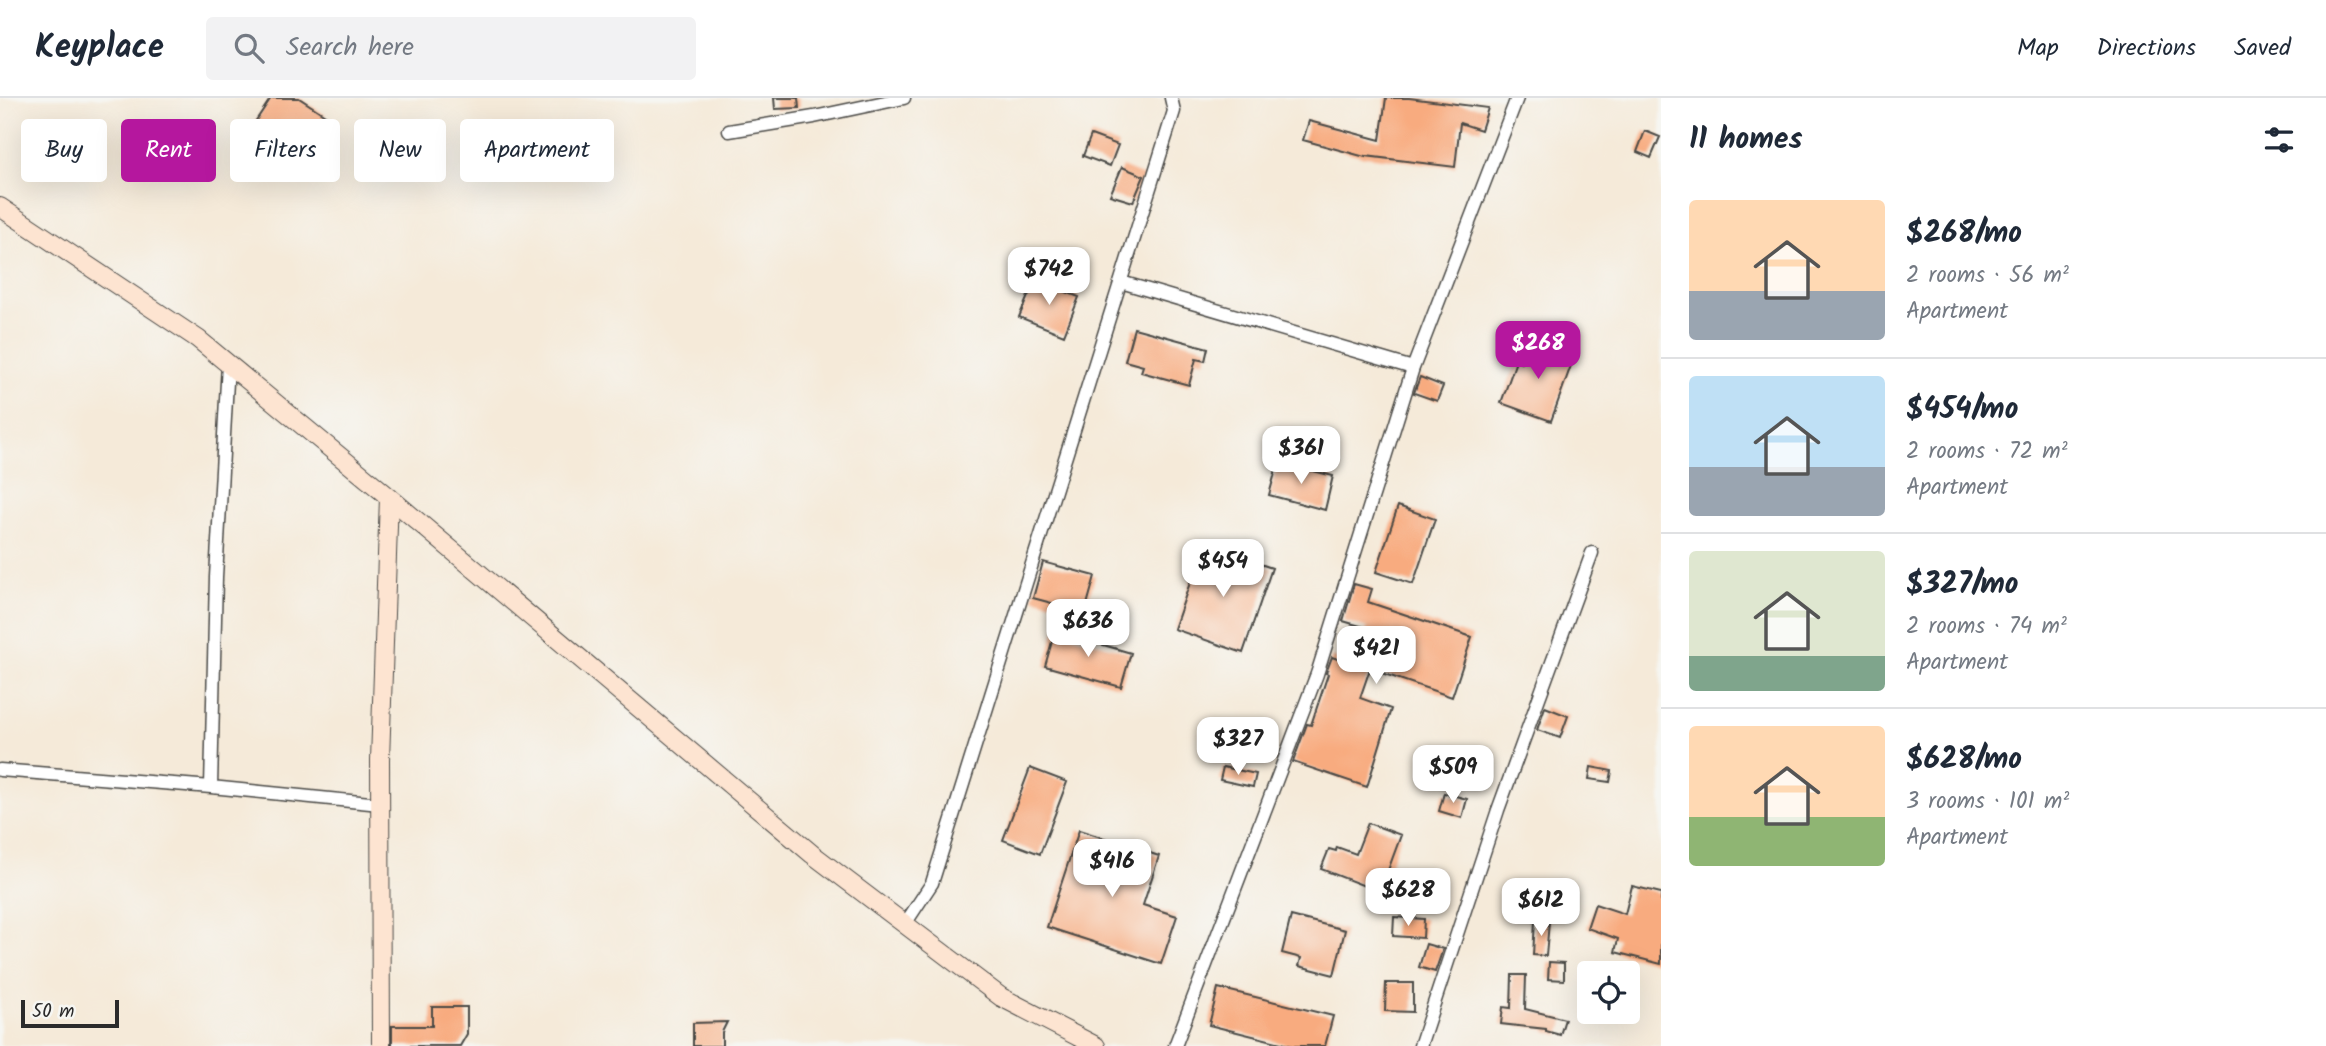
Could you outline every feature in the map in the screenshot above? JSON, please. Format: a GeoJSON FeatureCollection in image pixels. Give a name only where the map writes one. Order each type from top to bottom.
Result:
{"type":"FeatureCollection","features":[{"type":"Feature","properties":{"kind":"main road"},"geometry":{"type":"LineString","coordinates":[[0,207],[198,339],[813,854],[1001,997],[1096,1046]]}},
{"type":"Feature","properties":{"kind":"main road"},"geometry":{"type":"LineString","coordinates":[[381,1046],[380,804],[389,497]]}},
{"type":"Feature","properties":{"kind":"street"},"geometry":{"type":"LineString","coordinates":[[729,131],[904,98]]}},
{"type":"Feature","properties":{"kind":"street"},"geometry":{"type":"LineString","coordinates":[[905,924],[932,883],[1174,111],[1171,98]]}},
{"type":"Feature","properties":{"kind":"street"},"geometry":{"type":"LineString","coordinates":[[1175,1046],[1317,674],[1413,368],[1517,98]]}},
{"type":"Feature","properties":{"kind":"street"},"geometry":{"type":"LineString","coordinates":[[1121,282],[1413,368]]}},
{"type":"Feature","properties":{"kind":"street"},"geometry":{"type":"LineString","coordinates":[[211,787],[216,577],[228,363]]}},
{"type":"Feature","properties":{"kind":"street"},"geometry":{"type":"LineString","coordinates":[[1420,1046],[1498,810],[1592,553]]}},
{"type":"Feature","properties":{"kind":"street"},"geometry":{"type":"LineString","coordinates":[[0,770],[380,804]]}},
{"type":"Feature","properties":{"kind":"building"},"geometry":{"type":"Polygon","coordinates":[[[271,98],[299,98],[325,115],[322,119],[257,119],[271,98]]]}},
{"type":"Feature","properties":{"kind":"building"},"geometry":{"type":"Polygon","coordinates":[[[774,98],[798,98],[799,108],[775,109],[774,98]]]}},
{"type":"Feature","properties":{"kind":"building"},"geometry":{"type":"Polygon","coordinates":[[[1386,98],[1409,98],[1488,108],[1481,130],[1460,123],[1455,167],[1365,157],[1303,140],[1309,121],[1380,140],[1386,98]]]}},
{"type":"Feature","properties":{"kind":"building"},"geometry":{"type":"Polygon","coordinates":[[[1645,131],[1660,137],[1651,158],[1637,152],[1645,131]]]}},
{"type":"Feature","properties":{"kind":"building"},"geometry":{"type":"Polygon","coordinates":[[[1091,135],[1118,145],[1110,166],[1083,156],[1091,135]]]}},
{"type":"Feature","properties":{"kind":"building"},"geometry":{"type":"Polygon","coordinates":[[[1122,167],[1144,176],[1133,202],[1110,195],[1122,167]]]}},
{"type":"Feature","properties":{"kind":"building"},"geometry":{"type":"Polygon","coordinates":[[[1035,280],[1079,297],[1064,335],[1019,317],[1035,280]]]}},
{"type":"Feature","properties":{"kind":"building"},"geometry":{"type":"Polygon","coordinates":[[[1134,328],[1208,348],[1205,361],[1196,359],[1189,385],[1141,372],[1143,366],[1125,361],[1134,328]]]}},
{"type":"Feature","properties":{"kind":"building"},"geometry":{"type":"Polygon","coordinates":[[[1528,341],[1574,357],[1551,421],[1501,403],[1516,361],[1521,363],[1528,341]]]}},
{"type":"Feature","properties":{"kind":"building"},"geometry":{"type":"Polygon","coordinates":[[[1420,377],[1443,386],[1437,401],[1414,393],[1420,377]]]}},
{"type":"Feature","properties":{"kind":"building"},"geometry":{"type":"Polygon","coordinates":[[[1278,462],[1333,476],[1325,510],[1269,495],[1278,462]]]}},
{"type":"Feature","properties":{"kind":"building"},"geometry":{"type":"Polygon","coordinates":[[[1398,506],[1435,519],[1413,584],[1376,572],[1398,506]]]}},
{"type":"Feature","properties":{"kind":"building"},"geometry":{"type":"Polygon","coordinates":[[[1203,545],[1272,568],[1243,653],[1174,629],[1203,545]]]}},
{"type":"Feature","properties":{"kind":"building"},"geometry":{"type":"Polygon","coordinates":[[[1043,562],[1095,576],[1085,612],[1033,598],[1043,562]]]}},
{"type":"Feature","properties":{"kind":"building"},"geometry":{"type":"Polygon","coordinates":[[[1354,584],[1372,589],[1368,602],[1472,637],[1452,697],[1370,669],[1360,698],[1391,709],[1367,787],[1293,762],[1307,724],[1311,725],[1332,657],[1355,665],[1367,628],[1343,621],[1354,584]]]}},
{"type":"Feature","properties":{"kind":"building"},"geometry":{"type":"Polygon","coordinates":[[[1055,631],[1131,653],[1121,687],[1045,666],[1055,631]]]}},
{"type":"Feature","properties":{"kind":"building"},"geometry":{"type":"Polygon","coordinates":[[[1545,707],[1568,716],[1560,738],[1537,730],[1545,707]]]}},
{"type":"Feature","properties":{"kind":"building"},"geometry":{"type":"Polygon","coordinates":[[[1223,767],[1256,774],[1253,787],[1220,780],[1223,767]]]}},
{"type":"Feature","properties":{"kind":"building"},"geometry":{"type":"Polygon","coordinates":[[[1591,767],[1612,771],[1610,782],[1589,779],[1591,767]]]}},
{"type":"Feature","properties":{"kind":"building"},"geometry":{"type":"Polygon","coordinates":[[[1030,768],[1067,782],[1040,854],[1003,840],[1030,768]]]}},
{"type":"Feature","properties":{"kind":"building"},"geometry":{"type":"Polygon","coordinates":[[[1444,793],[1467,799],[1462,818],[1439,811],[1444,793]]]}},
{"type":"Feature","properties":{"kind":"building"},"geometry":{"type":"Polygon","coordinates":[[[1368,823],[1401,835],[1380,892],[1321,869],[1329,849],[1336,851],[1337,847],[1356,854],[1368,823]]]}},
{"type":"Feature","properties":{"kind":"building"},"geometry":{"type":"Polygon","coordinates":[[[1079,830],[1159,856],[1143,905],[1177,916],[1161,964],[1047,927],[1079,830]]]}},
{"type":"Feature","properties":{"kind":"building"},"geometry":{"type":"Polygon","coordinates":[[[1632,886],[1661,893],[1661,964],[1615,952],[1618,939],[1587,928],[1595,904],[1625,914],[1632,886]]]}},
{"type":"Feature","properties":{"kind":"building"},"geometry":{"type":"Polygon","coordinates":[[[1291,916],[1345,930],[1334,975],[1299,966],[1301,958],[1282,953],[1291,916]]]}},
{"type":"Feature","properties":{"kind":"building"},"geometry":{"type":"Polygon","coordinates":[[[1394,917],[1424,919],[1423,938],[1393,936],[1394,917]]]}},
{"type":"Feature","properties":{"kind":"building"},"geometry":{"type":"Polygon","coordinates":[[[1535,921],[1549,922],[1546,956],[1533,955],[1535,921]]]}},
{"type":"Feature","properties":{"kind":"building"},"geometry":{"type":"Polygon","coordinates":[[[1426,944],[1443,949],[1435,972],[1419,967],[1426,944]]]}},
{"type":"Feature","properties":{"kind":"building"},"geometry":{"type":"Polygon","coordinates":[[[1549,962],[1564,963],[1564,980],[1548,979],[1549,962]]]}},
{"type":"Feature","properties":{"kind":"building"},"geometry":{"type":"Polygon","coordinates":[[[1512,975],[1526,975],[1525,1009],[1565,1019],[1560,1035],[1546,1029],[1501,1024],[1503,1007],[1511,1008],[1512,975]]]}},
{"type":"Feature","properties":{"kind":"building"},"geometry":{"type":"Polygon","coordinates":[[[1386,983],[1413,983],[1413,1012],[1385,1011],[1386,983]]]}},
{"type":"Feature","properties":{"kind":"building"},"geometry":{"type":"Polygon","coordinates":[[[1218,988],[1333,1016],[1325,1046],[1293,1046],[1209,1025],[1218,988]]]}},
{"type":"Feature","properties":{"kind":"building"},"geometry":{"type":"Polygon","coordinates":[[[432,1007],[467,1007],[467,1034],[460,1046],[392,1046],[392,1026],[432,1026],[432,1007]]]}},
{"type":"Feature","properties":{"kind":"building"},"geometry":{"type":"Polygon","coordinates":[[[727,1022],[722,1032],[722,1046],[693,1046],[693,1023],[727,1022]]]}}]}
